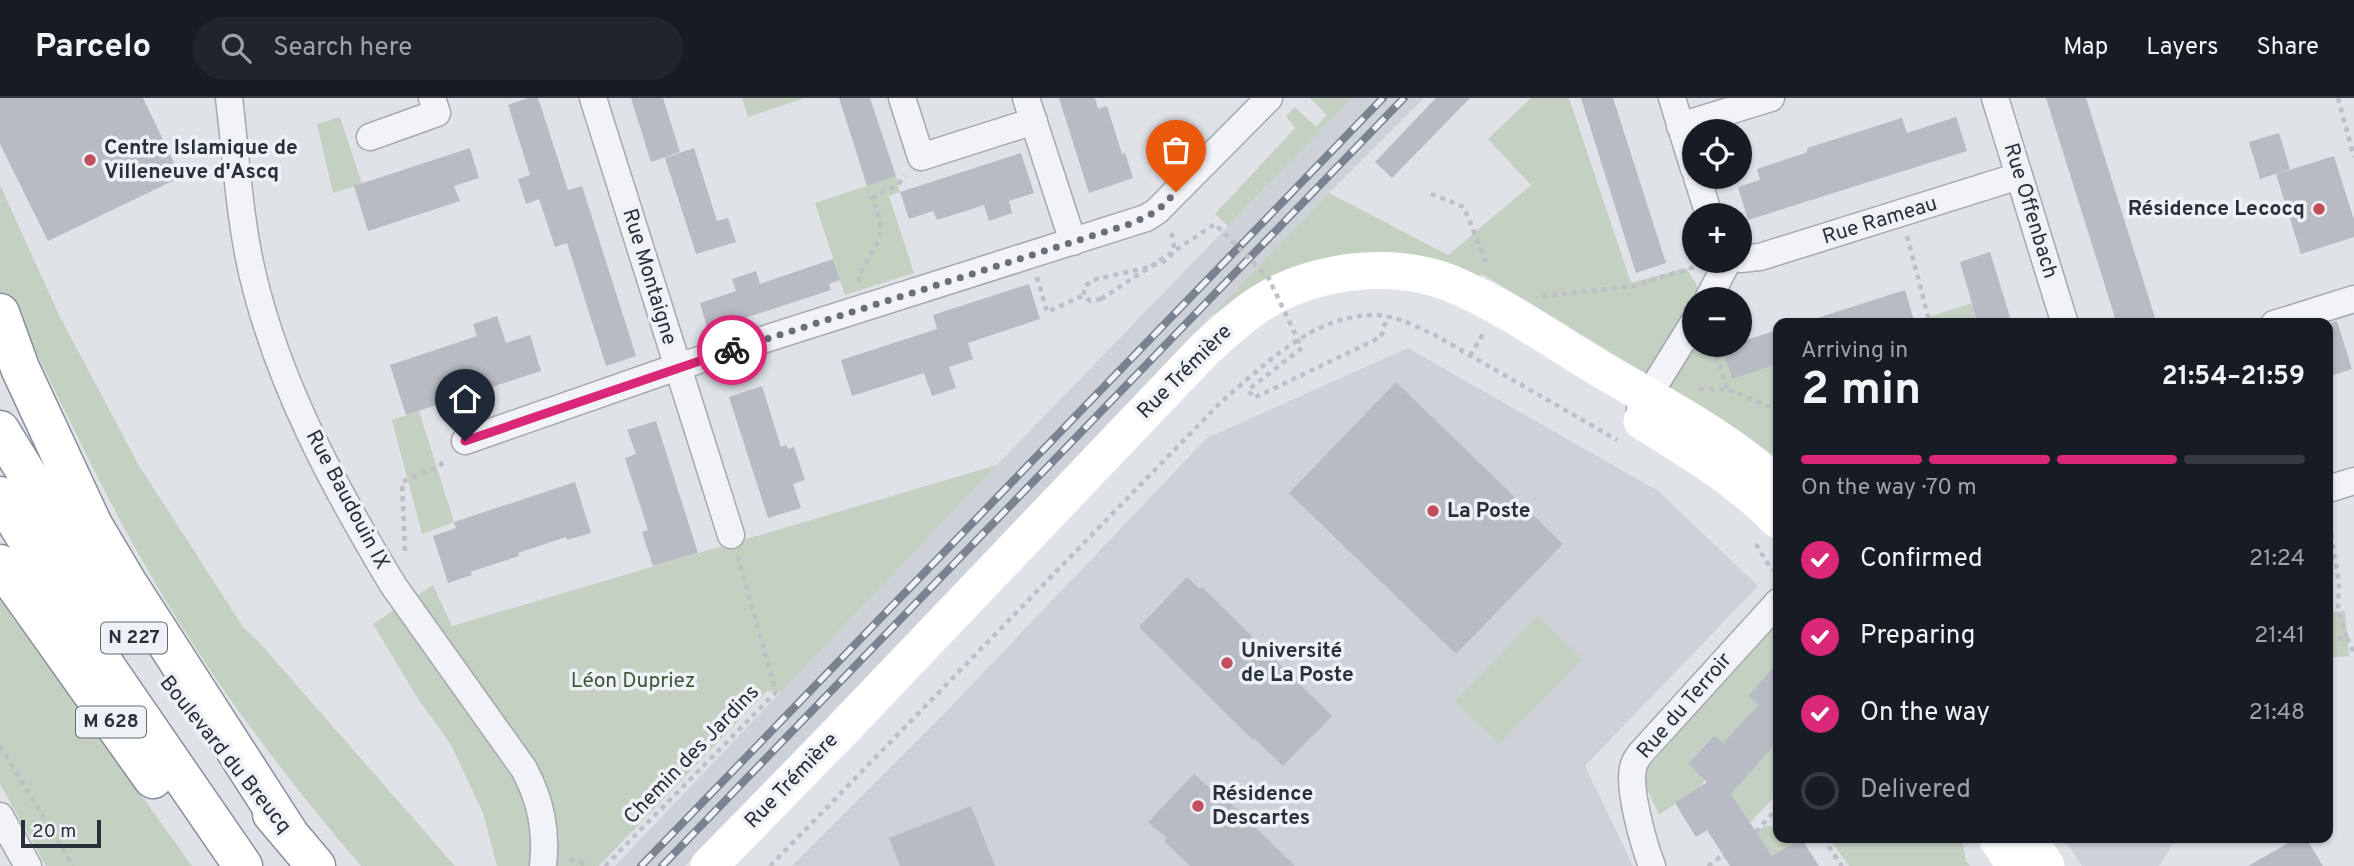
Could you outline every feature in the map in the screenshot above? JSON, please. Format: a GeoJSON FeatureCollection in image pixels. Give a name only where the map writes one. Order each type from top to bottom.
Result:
{"type":"FeatureCollection","features":[{"type":"Feature","properties":{"kind":"highway"},"geometry":{"type":"LineString","coordinates":[[0,313],[20,368],[93,525],[288,832]]}},
{"type":"Feature","properties":{"kind":"highway","name":"Boulevard du Breucq"},"geometry":{"type":"LineString","coordinates":[[0,430],[80,560],[143,651],[201,728],[316,866]]}},
{"type":"Feature","properties":{"kind":"highway","name":"Boulevard du Breucq"},"geometry":{"type":"LineString","coordinates":[[0,495],[109,671],[243,866]]}},
{"type":"Feature","properties":{"kind":"highway","name":"M 628"},"geometry":{"type":"LineString","coordinates":[[0,564],[163,793],[200,840],[237,866]]}},
{"type":"Feature","properties":{"kind":"main road","name":"Rue Trémière"},"geometry":{"type":"LineString","coordinates":[[709,866],[1204,350],[1237,320],[1285,290],[1343,273],[1391,272],[1426,276],[1450,284],[1489,302],[1637,420],[1735,449],[1773,482]]}},
{"type":"Feature","properties":{"kind":"main road","name":"Rue Trémière"},"geometry":{"type":"LineString","coordinates":[[742,866],[1234,355],[1261,331],[1308,306],[1340,297],[1403,296],[1439,305],[1477,322],[1711,465],[1773,515]]}},
{"type":"Feature","properties":{"kind":"main road"},"geometry":{"type":"LineString","coordinates":[[2000,843],[2015,866]]}},
{"type":"Feature","properties":{"kind":"main road"},"geometry":{"type":"LineString","coordinates":[[2031,843],[2046,866]]}},
{"type":"Feature","properties":{"kind":"street","name":"Rue Baudouin IX"},"geometry":{"type":"LineString","coordinates":[[229,98],[248,250],[268,331],[280,364],[314,440],[354,518],[393,585],[524,769],[541,812],[545,835],[543,866]]}},
{"type":"Feature","properties":{"kind":"street"},"geometry":{"type":"LineString","coordinates":[[370,137],[437,113],[432,98]]}},
{"type":"Feature","properties":{"kind":"street","name":"Rue Montaigne"},"geometry":{"type":"LineString","coordinates":[[593,98],[731,535]]}},
{"type":"Feature","properties":{"kind":"street"},"geometry":{"type":"LineString","coordinates":[[902,98],[921,157],[1030,109],[1073,242]]}},
{"type":"Feature","properties":{"kind":"street"},"geometry":{"type":"LineString","coordinates":[[465,441],[677,367],[1133,223],[1157,211],[1269,98]]}},
{"type":"Feature","properties":{"kind":"street"},"geometry":{"type":"LineString","coordinates":[[1671,98],[1682,131]]}},
{"type":"Feature","properties":{"kind":"street"},"geometry":{"type":"LineString","coordinates":[[1680,125],[1771,98]]}},
{"type":"Feature","properties":{"kind":"street","name":"Rue Offenbach"},"geometry":{"type":"LineString","coordinates":[[1995,98],[2063,318]]}},
{"type":"Feature","properties":{"kind":"street","name":"Rue Rameau"},"geometry":{"type":"LineString","coordinates":[[1752,258],[1902,215],[2019,176]]}},
{"type":"Feature","properties":{"kind":"street"},"geometry":{"type":"LineString","coordinates":[[2293,318],[2354,299]]}},
{"type":"Feature","properties":{"kind":"street"},"geometry":{"type":"LineString","coordinates":[[1637,420],[1682,343]]}},
{"type":"Feature","properties":{"kind":"street"},"geometry":{"type":"LineString","coordinates":[[2333,487],[2354,481]]}},
{"type":"Feature","properties":{"kind":"street","name":"Rue du Terroir"},"geometry":{"type":"LineString","coordinates":[[1652,866],[1635,799],[1633,766],[1640,754],[1773,608]]}},
{"type":"Feature","properties":{"kind":"street"},"geometry":{"type":"LineString","coordinates":[[0,816],[28,866]]}},
{"type":"Feature","properties":{"kind":"path"},"geometry":{"type":"LineString","coordinates":[[2338,98],[2354,157]]}},
{"type":"Feature","properties":{"kind":"path"},"geometry":{"type":"LineString","coordinates":[[865,309],[857,281],[880,240],[881,233],[880,217],[872,198],[898,184],[921,157]]}},
{"type":"Feature","properties":{"kind":"path"},"geometry":{"type":"LineString","coordinates":[[1431,194],[1464,207],[1492,275]]}},
{"type":"Feature","properties":{"kind":"path"},"geometry":{"type":"LineString","coordinates":[[1157,211],[1172,233],[1175,246],[1168,259],[1158,264],[1093,280],[1084,286],[1084,295],[1090,301],[1101,299],[1215,224],[1268,277],[1302,348],[1248,390],[1254,398],[1381,337],[1387,317]]}},
{"type":"Feature","properties":{"kind":"path"},"geometry":{"type":"LineString","coordinates":[[1902,215],[1928,318]]}},
{"type":"Feature","properties":{"kind":"path"},"geometry":{"type":"LineString","coordinates":[[1535,297],[1633,286],[1682,272]]}},
{"type":"Feature","properties":{"kind":"path"},"geometry":{"type":"LineString","coordinates":[[1044,302],[1047,312],[1084,295]]}},
{"type":"Feature","properties":{"kind":"path","name":"Rue Trémière"},"geometry":{"type":"LineString","coordinates":[[770,866],[1219,404],[1278,353],[1307,335],[1341,320],[1373,315],[1387,317],[1637,420]]}},
{"type":"Feature","properties":{"kind":"path"},"geometry":{"type":"LineString","coordinates":[[1718,357],[1727,389],[1773,408]]}},
{"type":"Feature","properties":{"kind":"path"},"geometry":{"type":"LineString","coordinates":[[393,585],[405,558],[402,482],[438,467],[465,441]]}},
{"type":"Feature","properties":{"kind":"path","name":"Chemin des Jardins"},"geometry":{"type":"LineString","coordinates":[[605,866],[776,692],[731,535]]}},
{"type":"Feature","properties":{"kind":"path"},"geometry":{"type":"LineString","coordinates":[[2333,546],[2339,584],[2339,611],[2354,653]]}},
{"type":"Feature","properties":{"kind":"path"},"geometry":{"type":"LineString","coordinates":[[2333,639],[2347,638]]}},
{"type":"Feature","properties":{"kind":"path"},"geometry":{"type":"LineString","coordinates":[[0,746],[73,866]]}},
{"type":"Feature","properties":{"kind":"path"},"geometry":{"type":"LineString","coordinates":[[1756,832],[1773,813]]}},
{"type":"Feature","properties":{"kind":"path"},"geometry":{"type":"LineString","coordinates":[[1826,843],[1842,866]]}},
{"type":"Feature","properties":{"kind":"path"},"geometry":{"type":"LineString","coordinates":[[1708,866],[1723,855]]}},
{"type":"Feature","properties":{"kind":"shaded area"},"geometry":{"type":"Polygon","coordinates":[[[1352,98],[1424,98],[1329,193],[685,866],[615,866],[997,465],[1352,98]]]}},
{"type":"Feature","properties":{"kind":"shaded area"},"geometry":{"type":"Polygon","coordinates":[[[1408,348],[1658,491],[1758,586],[1585,766],[1633,866],[792,866],[942,716],[1207,438],[1408,348]]]}},
{"type":"Feature","properties":{"kind":"shaded area"},"geometry":{"type":"Polygon","coordinates":[[[2067,843],[2173,843],[2159,866],[2082,866],[2067,843]]]}},
{"type":"Feature","properties":{"kind":"green space"},"geometry":{"type":"Polygon","coordinates":[[[742,98],[805,98],[748,117],[742,98]]]}},
{"type":"Feature","properties":{"kind":"green space"},"geometry":{"type":"Polygon","coordinates":[[[1310,98],[1352,98],[1228,226],[1215,214],[1295,128],[1286,116],[1295,107],[1316,127],[1327,115],[1310,98]]]}},
{"type":"Feature","properties":{"kind":"green space"},"geometry":{"type":"Polygon","coordinates":[[[1531,98],[1569,98],[1631,283],[1682,269],[1682,273],[1689,273],[1698,287],[1682,287],[1682,357],[1727,357],[1733,378],[1773,366],[1773,455],[1737,429],[1482,274],[1476,284],[1245,294],[1210,317],[1329,193],[1448,255],[1531,185],[1488,139],[1531,98]]]}},
{"type":"Feature","properties":{"kind":"green space"},"geometry":{"type":"Polygon","coordinates":[[[340,117],[362,184],[333,193],[317,124],[340,117]]]}},
{"type":"Feature","properties":{"kind":"green space"},"geometry":{"type":"Polygon","coordinates":[[[896,176],[900,192],[889,196],[914,273],[845,295],[815,203],[896,176]]]}},
{"type":"Feature","properties":{"kind":"green space"},"geometry":{"type":"Polygon","coordinates":[[[0,185],[60,317],[138,464],[243,627],[455,866],[361,866],[277,763],[200,655],[117,515],[18,316],[0,324],[0,185]]]}},
{"type":"Feature","properties":{"kind":"green space"},"geometry":{"type":"Polygon","coordinates":[[[1972,303],[1976,318],[1925,318],[1972,303]]]}},
{"type":"Feature","properties":{"kind":"green space"},"geometry":{"type":"Polygon","coordinates":[[[419,411],[454,522],[422,534],[392,420],[419,411]]]}},
{"type":"Feature","properties":{"kind":"green space","name":"Léon Dupriez"},"geometry":{"type":"Polygon","coordinates":[[[997,465],[781,692],[767,691],[599,866],[497,866],[483,813],[450,743],[418,699],[373,624],[433,585],[452,626],[997,465]]]}},
{"type":"Feature","properties":{"kind":"green space"},"geometry":{"type":"Polygon","coordinates":[[[0,599],[192,866],[46,866],[0,784],[0,599]]]}},
{"type":"Feature","properties":{"kind":"green space"},"geometry":{"type":"Polygon","coordinates":[[[2345,611],[2349,656],[2333,658],[2333,612],[2345,611]]]}},
{"type":"Feature","properties":{"kind":"green space"},"geometry":{"type":"Polygon","coordinates":[[[1538,616],[1582,659],[1499,744],[1455,701],[1538,616]]]}},
{"type":"Feature","properties":{"kind":"green space"},"geometry":{"type":"Polygon","coordinates":[[[1773,625],[1773,674],[1748,696],[1758,705],[1723,743],[1713,735],[1688,764],[1705,780],[1700,787],[1659,815],[1641,776],[1773,625]]]}},
{"type":"Feature","properties":{"kind":"green space"},"geometry":{"type":"Polygon","coordinates":[[[1773,747],[1773,798],[1750,823],[1731,794],[1773,747]]]}},
{"type":"Feature","properties":{"kind":"green space"},"geometry":{"type":"Polygon","coordinates":[[[1765,826],[1773,826],[1773,843],[1792,843],[1772,856],[1756,832],[1765,826]]]}},
{"type":"Feature","properties":{"kind":"green space"},"geometry":{"type":"Polygon","coordinates":[[[1963,843],[1966,861],[1970,866],[1849,866],[1833,844],[1963,843]]]}},
{"type":"Feature","properties":{"kind":"building","name":"Centre Islamique de Villeneuve d'Ascq"},"geometry":{"type":"Polygon","coordinates":[[[0,98],[143,98],[181,177],[48,241],[0,144],[0,98]]]}},
{"type":"Feature","properties":{"kind":"building"},"geometry":{"type":"Polygon","coordinates":[[[528,98],[538,98],[568,190],[582,186],[636,356],[606,366],[567,243],[555,247],[539,199],[526,204],[518,179],[530,175],[508,105],[528,98]]]}},
{"type":"Feature","properties":{"kind":"building"},"geometry":{"type":"Polygon","coordinates":[[[631,98],[663,98],[680,152],[651,162],[631,98]]]}},
{"type":"Feature","properties":{"kind":"building"},"geometry":{"type":"Polygon","coordinates":[[[839,98],[870,98],[896,176],[867,186],[839,98]]]}},
{"type":"Feature","properties":{"kind":"building"},"geometry":{"type":"Polygon","coordinates":[[[1059,98],[1095,98],[1098,109],[1107,106],[1122,154],[1125,153],[1133,178],[1089,193],[1059,98]]]}},
{"type":"Feature","properties":{"kind":"building"},"geometry":{"type":"Polygon","coordinates":[[[1436,98],[1470,98],[1392,178],[1375,162],[1436,98]]]}},
{"type":"Feature","properties":{"kind":"building"},"geometry":{"type":"Polygon","coordinates":[[[1581,98],[1613,98],[1666,263],[1636,273],[1581,98]]]}},
{"type":"Feature","properties":{"kind":"building"},"geometry":{"type":"Polygon","coordinates":[[[2046,98],[2086,98],[2155,318],[2115,318],[2046,98]]]}},
{"type":"Feature","properties":{"kind":"building"},"geometry":{"type":"Polygon","coordinates":[[[1956,117],[1967,151],[1752,219],[1752,203],[1743,203],[1739,189],[1752,189],[1752,183],[1760,180],[1757,169],[1805,153],[1807,148],[1902,118],[1907,133],[1956,117]]]}},
{"type":"Feature","properties":{"kind":"building"},"geometry":{"type":"Polygon","coordinates":[[[2279,133],[2290,169],[2260,179],[2249,142],[2279,133]]]}},
{"type":"Feature","properties":{"kind":"building"},"geometry":{"type":"Polygon","coordinates":[[[470,148],[479,178],[454,186],[460,201],[368,231],[354,186],[470,148]]]}},
{"type":"Feature","properties":{"kind":"building"},"geometry":{"type":"Polygon","coordinates":[[[694,148],[717,221],[728,218],[736,242],[696,254],[665,158],[694,148]]]}},
{"type":"Feature","properties":{"kind":"building"},"geometry":{"type":"Polygon","coordinates":[[[1021,153],[1034,193],[1009,201],[1012,213],[989,221],[984,205],[937,220],[933,211],[909,219],[900,192],[1021,153]]]}},
{"type":"Feature","properties":{"kind":"building","name":"Résidence Lecocq"},"geometry":{"type":"Polygon","coordinates":[[[2334,156],[2354,220],[2354,237],[2301,254],[2276,174],[2334,156]]]}},
{"type":"Feature","properties":{"kind":"building"},"geometry":{"type":"Polygon","coordinates":[[[1990,252],[2010,318],[1976,318],[1960,262],[1990,252]]]}},
{"type":"Feature","properties":{"kind":"building"},"geometry":{"type":"Polygon","coordinates":[[[833,259],[840,280],[829,284],[831,290],[708,330],[700,303],[736,291],[732,279],[756,271],[760,284],[833,259]]]}},
{"type":"Feature","properties":{"kind":"building"},"geometry":{"type":"Polygon","coordinates":[[[1029,284],[1040,319],[968,343],[973,359],[949,367],[956,388],[932,396],[924,373],[852,396],[841,360],[937,329],[933,315],[1029,284]]]}},
{"type":"Feature","properties":{"kind":"building"},"geometry":{"type":"Polygon","coordinates":[[[1905,290],[1913,318],[1817,318],[1905,290]]]}},
{"type":"Feature","properties":{"kind":"building"},"geometry":{"type":"Polygon","coordinates":[[[497,316],[506,343],[530,335],[541,371],[406,415],[390,365],[477,336],[473,324],[497,316]]]}},
{"type":"Feature","properties":{"kind":"building"},"geometry":{"type":"Polygon","coordinates":[[[2337,321],[2352,369],[2333,375],[2333,322],[2337,321]]]}},
{"type":"Feature","properties":{"kind":"building"},"geometry":{"type":"Polygon","coordinates":[[[1773,332],[1773,366],[1732,379],[1725,357],[1752,357],[1752,338],[1773,332]]]}},
{"type":"Feature","properties":{"kind":"building","name":"La Poste"},"geometry":{"type":"Polygon","coordinates":[[[1396,382],[1563,544],[1456,654],[1289,493],[1396,382]]]}},
{"type":"Feature","properties":{"kind":"building"},"geometry":{"type":"Polygon","coordinates":[[[762,386],[781,447],[794,447],[805,480],[793,484],[801,508],[768,518],[729,397],[762,386]]]}},
{"type":"Feature","properties":{"kind":"building"},"geometry":{"type":"Polygon","coordinates":[[[656,421],[698,553],[653,566],[642,532],[648,530],[625,458],[636,454],[627,430],[656,421]]]}},
{"type":"Feature","properties":{"kind":"building"},"geometry":{"type":"Polygon","coordinates":[[[575,482],[591,533],[567,540],[566,537],[518,553],[519,556],[470,572],[472,575],[448,583],[433,536],[456,528],[454,522],[575,482]]]}},
{"type":"Feature","properties":{"kind":"building","name":"Université de La Poste"},"geometry":{"type":"Polygon","coordinates":[[[1187,577],[1200,589],[1202,587],[1332,716],[1283,766],[1254,738],[1253,740],[1139,627],[1187,577]]]}},
{"type":"Feature","properties":{"kind":"building"},"geometry":{"type":"Polygon","coordinates":[[[1773,668],[1773,747],[1731,794],[1772,856],[1793,843],[1804,843],[1819,866],[1730,866],[1707,830],[1696,837],[1675,803],[1707,782],[1688,764],[1714,735],[1723,743],[1758,705],[1748,696],[1773,668]]]}},
{"type":"Feature","properties":{"kind":"building","name":"Résidence Descartes"},"geometry":{"type":"Polygon","coordinates":[[[1194,774],[1213,791],[1215,788],[1295,866],[1190,866],[1164,841],[1167,838],[1148,822],[1194,774]]]}},
{"type":"Feature","properties":{"kind":"building"},"geometry":{"type":"Polygon","coordinates":[[[971,806],[995,866],[900,866],[889,838],[971,806]]]}},
{"type":"Feature","properties":{"kind":"building"},"geometry":{"type":"Polygon","coordinates":[[[2288,843],[2309,843],[2323,866],[2248,866],[2288,843]]]}},
{"type":"Feature","properties":{"kind":"railway"},"geometry":{"type":"LineString","coordinates":[[641,866],[1383,98]]}},
{"type":"Feature","properties":{"kind":"railway"},"geometry":{"type":"LineString","coordinates":[[662,866],[1404,98]]}},
{"type":"Feature","properties":{"kind":"way so far"},"geometry":{"type":"LineString","coordinates":[[732,350],[1133,223],[1157,211],[1176,192]]}},
{"type":"Feature","properties":{"kind":"place","name":"Centre Islamique de Villeneuve d'Ascq"},"geometry":{"type":"Point","coordinates":[90,160]}},
{"type":"Feature","properties":{"kind":"place","name":"Résidence Lecocq"},"geometry":{"type":"Point","coordinates":[2319,209]}},
{"type":"Feature","properties":{"kind":"place","name":"La Poste"},"geometry":{"type":"Point","coordinates":[1433,511]}},
{"type":"Feature","properties":{"kind":"place","name":"Université de La Poste"},"geometry":{"type":"Point","coordinates":[1227,663]}},
{"type":"Feature","properties":{"kind":"place","name":"Résidence Descartes"},"geometry":{"type":"Point","coordinates":[1198,806]}},
{"type":"Feature","properties":{"kind":"route"},"geometry":{"type":"LineString","coordinates":[[465,441],[732,350]]}}]}
